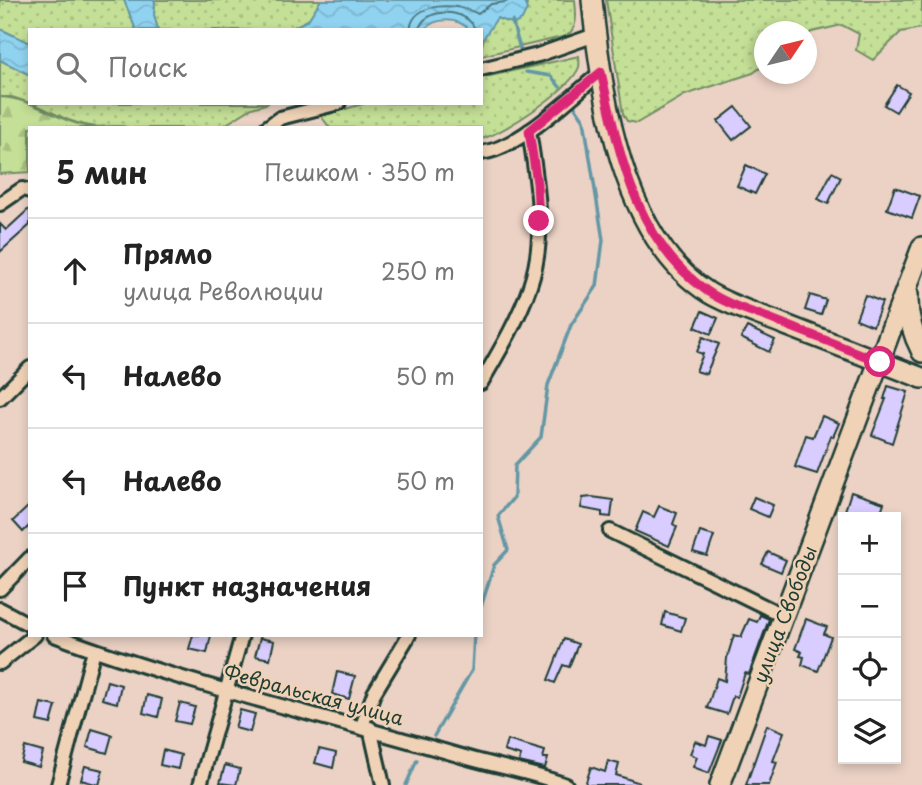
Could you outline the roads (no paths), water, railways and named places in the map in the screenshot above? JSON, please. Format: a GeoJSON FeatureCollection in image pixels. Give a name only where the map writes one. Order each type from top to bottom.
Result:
{"type":"FeatureCollection","features":[{"type":"Feature","properties":{"kind":"main road"},"geometry":{"type":"LineString","coordinates":[[592,0],[601,72],[615,137],[630,184],[650,231],[680,268],[709,292],[739,307],[922,378]]}},
{"type":"Feature","properties":{"kind":"main road","name":"улица Свободы"},"geometry":{"type":"LineString","coordinates":[[720,785],[922,247]]}},
{"type":"Feature","properties":{"kind":"main road"},"geometry":{"type":"LineString","coordinates":[[909,286],[907,312],[922,352]]}},
{"type":"Feature","properties":{"kind":"street"},"geometry":{"type":"LineString","coordinates":[[483,69],[538,55],[595,34]]}},
{"type":"Feature","properties":{"kind":"street"},"geometry":{"type":"LineString","coordinates":[[483,153],[493,151],[529,131],[601,72]]}},
{"type":"Feature","properties":{"kind":"street"},"geometry":{"type":"LineString","coordinates":[[269,126],[280,118],[331,105]]}},
{"type":"Feature","properties":{"kind":"street"},"geometry":{"type":"LineString","coordinates":[[483,379],[514,324],[531,285],[536,262],[539,221],[537,183],[529,131]]}},
{"type":"Feature","properties":{"kind":"street"},"geometry":{"type":"LineString","coordinates":[[0,204],[22,189],[28,190]]}},
{"type":"Feature","properties":{"kind":"street"},"geometry":{"type":"LineString","coordinates":[[0,398],[28,370]]}},
{"type":"Feature","properties":{"kind":"street"},"geometry":{"type":"LineString","coordinates":[[610,531],[784,616]]}},
{"type":"Feature","properties":{"kind":"street"},"geometry":{"type":"LineString","coordinates":[[0,589],[28,560]]}},
{"type":"Feature","properties":{"kind":"street"},"geometry":{"type":"LineString","coordinates":[[0,609],[28,624]]}},
{"type":"Feature","properties":{"kind":"street"},"geometry":{"type":"LineString","coordinates":[[0,663],[32,637]]}},
{"type":"Feature","properties":{"kind":"street","name":"Февральская улица"},"geometry":{"type":"LineString","coordinates":[[59,637],[226,690],[566,785]]}},
{"type":"Feature","properties":{"kind":"street"},"geometry":{"type":"LineString","coordinates":[[200,785],[241,637]]}},
{"type":"Feature","properties":{"kind":"street"},"geometry":{"type":"LineString","coordinates":[[383,785],[366,727],[374,693],[408,637]]}},
{"type":"Feature","properties":{"kind":"street"},"geometry":{"type":"LineString","coordinates":[[58,785],[94,650]]}},
{"type":"Feature","properties":{"kind":"water"},"geometry":{"type":"Polygon","coordinates":[[[124,0],[155,0],[154,15],[157,28],[135,28],[124,0]]]}},
{"type":"Feature","properties":{"kind":"water"},"geometry":{"type":"Polygon","coordinates":[[[321,0],[523,0],[527,9],[522,20],[514,24],[497,18],[483,39],[483,28],[466,28],[446,20],[426,28],[292,28],[308,20],[321,0]]]}},
{"type":"Feature","properties":{"kind":"water"},"geometry":{"type":"Polygon","coordinates":[[[0,29],[28,42],[28,74],[0,60],[0,29]]]}},
{"type":"Feature","properties":{"kind":"waterway"},"geometry":{"type":"LineString","coordinates":[[512,21],[521,52]]}},
{"type":"Feature","properties":{"kind":"waterway"},"geometry":{"type":"LineString","coordinates":[[526,72],[551,76],[560,87]]}},
{"type":"Feature","properties":{"kind":"waterway"},"geometry":{"type":"LineString","coordinates":[[483,601],[494,565],[508,550],[498,516],[514,497],[515,465],[541,437],[548,385],[571,325],[597,286],[603,240],[584,120],[573,104]]}},
{"type":"Feature","properties":{"kind":"waterway"},"geometry":{"type":"LineString","coordinates":[[434,736],[472,670],[474,637]]}},
{"type":"Feature","properties":{"kind":"waterway"},"geometry":{"type":"LineString","coordinates":[[406,785],[417,760]]}}]}
